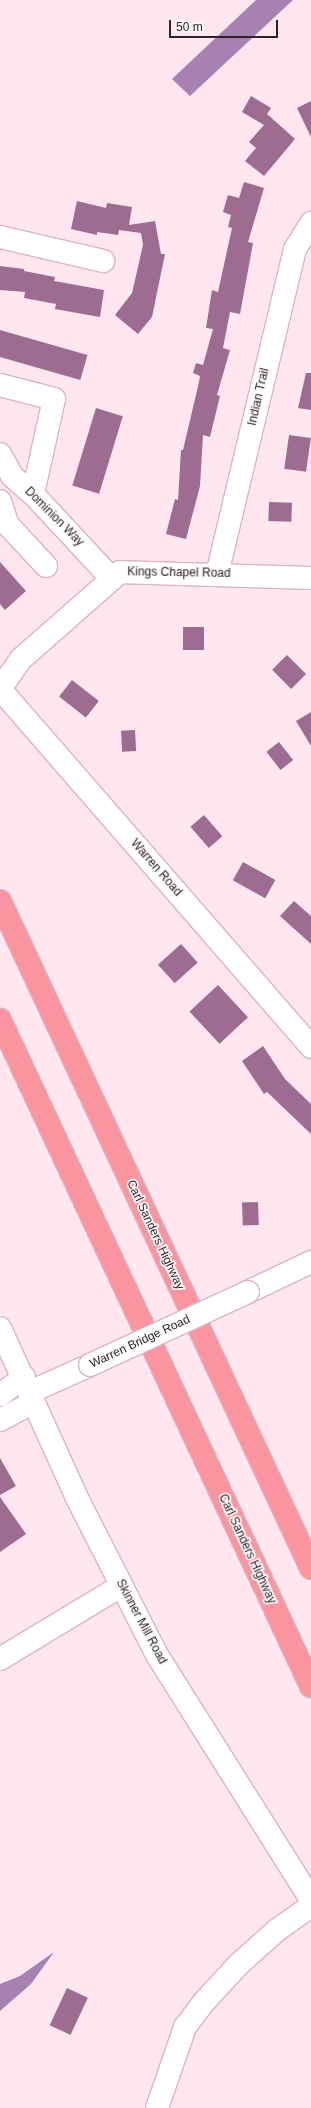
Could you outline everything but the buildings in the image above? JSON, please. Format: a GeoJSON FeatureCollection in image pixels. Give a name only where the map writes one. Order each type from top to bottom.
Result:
{"type":"FeatureCollection","features":[{"type":"Feature","properties":{"kind":"highway","name":"Carl Sanders Highway"},"geometry":{"type":"LineString","coordinates":[[0,901],[311,1568]]}},
{"type":"Feature","properties":{"kind":"highway","name":"Carl Sanders Highway"},"geometry":{"type":"LineString","coordinates":[[0,1020],[311,1686]]}},
{"type":"Feature","properties":{"kind":"street","name":"Indian Trail"},"geometry":{"type":"LineString","coordinates":[[217,574],[295,250],[311,224]]}},
{"type":"Feature","properties":{"kind":"street"},"geometry":{"type":"LineString","coordinates":[[0,237],[103,261]]}},
{"type":"Feature","properties":{"kind":"street"},"geometry":{"type":"LineString","coordinates":[[0,385],[54,399],[33,494]]}},
{"type":"Feature","properties":{"kind":"street","name":"Dominion Way"},"geometry":{"type":"LineString","coordinates":[[0,454],[6,484],[33,494],[112,579]]}},
{"type":"Feature","properties":{"kind":"street"},"geometry":{"type":"LineString","coordinates":[[0,500],[8,525],[46,566]]}},
{"type":"Feature","properties":{"kind":"street","name":"Kings Chapel Road"},"geometry":{"type":"LineString","coordinates":[[0,689],[21,659],[120,572],[217,574],[309,580]]}},
{"type":"Feature","properties":{"kind":"street","name":"Warren Road"},"geometry":{"type":"LineString","coordinates":[[0,689],[311,1047]]}},
{"type":"Feature","properties":{"kind":"street","name":"Warren Bridge Road"},"geometry":{"type":"LineString","coordinates":[[30,1390],[90,1365],[311,1262]]}},
{"type":"Feature","properties":{"kind":"street","name":"Skinner Mill Road"},"geometry":{"type":"LineString","coordinates":[[0,1328],[30,1390],[78,1500],[121,1586],[191,1711],[311,1900]]}},
{"type":"Feature","properties":{"kind":"street"},"geometry":{"type":"LineString","coordinates":[[0,1395],[30,1390]]}},
{"type":"Feature","properties":{"kind":"street"},"geometry":{"type":"LineString","coordinates":[[0,1420],[30,1390]]}},
{"type":"Feature","properties":{"kind":"street"},"geometry":{"type":"LineString","coordinates":[[0,1659],[121,1586]]}},
{"type":"Feature","properties":{"kind":"street"},"geometry":{"type":"LineString","coordinates":[[157,2108],[186,2027],[203,2003],[239,1964],[272,1934],[311,1906]]}},
{"type":"Feature","properties":{"kind":"shaded area"},"geometry":{"type":"Polygon","coordinates":[[[256,0],[293,0],[190,96],[172,79],[256,0]]]}},
{"type":"Feature","properties":{"kind":"shaded area"},"geometry":{"type":"Polygon","coordinates":[[[54,1952],[31,1984],[0,2011],[0,1984],[20,1976],[54,1952]]]}}]}
